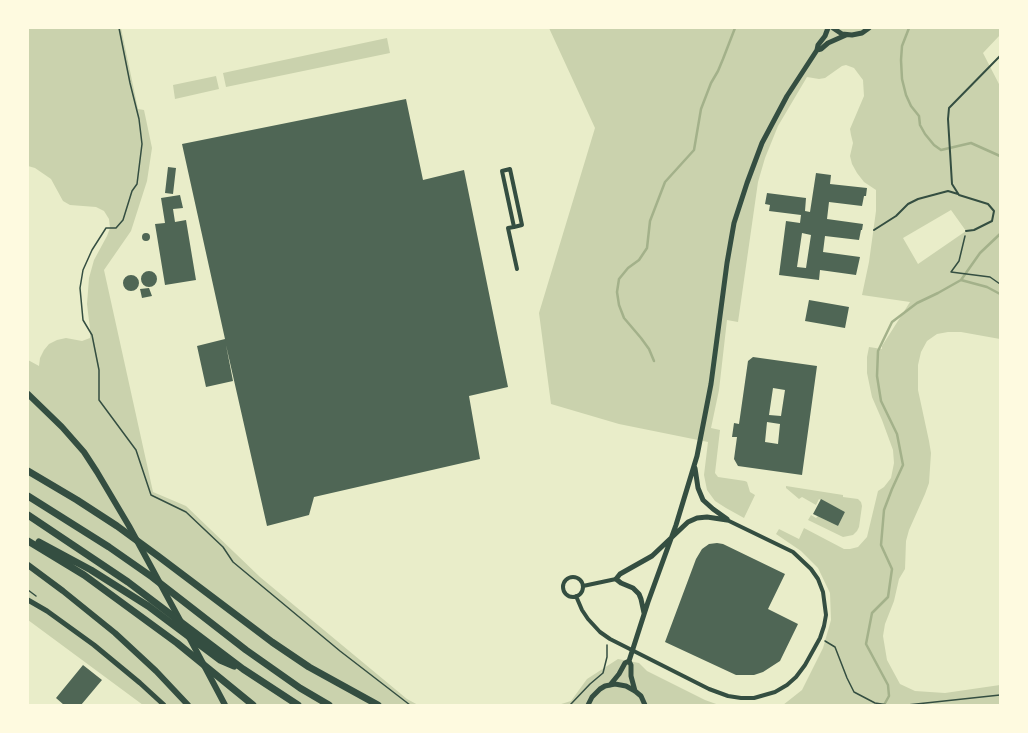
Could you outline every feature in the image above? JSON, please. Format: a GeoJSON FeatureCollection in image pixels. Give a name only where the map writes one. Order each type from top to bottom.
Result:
{"type":"FeatureCollection","features":[{"type":"Feature","properties":{"kind":"highway"},"geometry":{"type":"LineString","coordinates":[[28,471],[118,526],[272,642],[309,667],[378,705]]}},
{"type":"Feature","properties":{"kind":"highway"},"geometry":{"type":"LineString","coordinates":[[28,496],[134,564],[246,650],[300,688],[328,705]]}},
{"type":"Feature","properties":{"kind":"highway"},"geometry":{"type":"LineString","coordinates":[[28,515],[128,582],[243,669],[298,705]]}},
{"type":"Feature","properties":{"kind":"highway"},"geometry":{"type":"LineString","coordinates":[[28,537],[91,570],[148,606],[220,660],[243,669]]}},
{"type":"Feature","properties":{"kind":"highway"},"geometry":{"type":"LineString","coordinates":[[28,541],[84,575],[177,643],[253,705]]}},
{"type":"Feature","properties":{"kind":"main road"},"geometry":{"type":"LineString","coordinates":[[28,394],[62,427],[84,452],[110,491],[225,705]]}},
{"type":"Feature","properties":{"kind":"main road"},"geometry":{"type":"LineString","coordinates":[[28,565],[70,596],[115,633],[156,671],[188,705]]}},
{"type":"Feature","properties":{"kind":"street"},"geometry":{"type":"LineString","coordinates":[[635,691],[629,661],[644,614],[671,540],[694,465],[705,420],[734,223],[762,143],[787,96],[817,50],[818,45],[825,36],[828,28]]}},
{"type":"Feature","properties":{"kind":"street"},"geometry":{"type":"LineString","coordinates":[[833,28],[846,35]]}},
{"type":"Feature","properties":{"kind":"street"},"geometry":{"type":"LineString","coordinates":[[817,50],[846,35],[858,34],[869,28]]}},
{"type":"Feature","properties":{"kind":"street"},"geometry":{"type":"LineString","coordinates":[[514,227],[502,171],[510,169],[522,225],[514,227],[508,228],[517,269]]}},
{"type":"Feature","properties":{"kind":"street"},"geometry":{"type":"LineString","coordinates":[[576,596],[588,620],[607,637],[709,689],[728,696],[754,698],[765,696],[786,686],[796,677],[805,665],[820,638],[824,626],[825,605],[823,592],[818,579],[811,569],[793,552],[727,520],[713,509],[704,500],[698,488],[694,465]]}},
{"type":"Feature","properties":{"kind":"street"},"geometry":{"type":"LineString","coordinates":[[583,586],[616,579],[620,574],[649,559],[671,540],[688,522],[697,518],[716,518],[727,520]]}},
{"type":"Feature","properties":{"kind":"street"},"geometry":{"type":"LineString","coordinates":[[572,577],[576,577],[580,580],[583,586],[582,591],[576,596],[572,596],[566,592],[564,586],[566,581],[572,577]]}},
{"type":"Feature","properties":{"kind":"street"},"geometry":{"type":"LineString","coordinates":[[616,579],[633,588],[639,594],[644,614]]}},
{"type":"Feature","properties":{"kind":"street"},"geometry":{"type":"LineString","coordinates":[[28,600],[47,611],[94,645],[164,705]]}},
{"type":"Feature","properties":{"kind":"street"},"geometry":{"type":"LineString","coordinates":[[610,685],[620,674],[625,663],[629,661]]}},
{"type":"Feature","properties":{"kind":"street"},"geometry":{"type":"LineString","coordinates":[[588,705],[596,692],[605,686],[616,684],[626,686],[635,691],[641,696],[645,705]]}},
{"type":"Feature","properties":{"kind":"lane"},"geometry":{"type":"LineString","coordinates":[[959,195],[952,184],[948,119],[949,108],[1000,56]]}},
{"type":"Feature","properties":{"kind":"lane"},"geometry":{"type":"LineString","coordinates":[[874,230],[896,216],[908,204],[918,199],[948,191],[988,204],[994,211],[992,222],[974,230],[966,231]]}},
{"type":"Feature","properties":{"kind":"path"},"geometry":{"type":"LineString","coordinates":[[119,28],[139,119],[142,144],[136,184],[132,191],[123,220],[116,228],[106,228],[92,250],[83,270],[80,288],[83,320],[92,335],[99,370],[99,400],[136,450],[151,495],[186,512],[224,547],[233,562],[340,651],[410,705]]}},
{"type":"Feature","properties":{"kind":"path"},"geometry":{"type":"LineString","coordinates":[[966,231],[959,261],[951,272],[990,277],[1000,284]]}},
{"type":"Feature","properties":{"kind":"path"},"geometry":{"type":"LineString","coordinates":[[570,705],[603,673],[607,657],[607,637]]}},
{"type":"Feature","properties":{"kind":"path"},"geometry":{"type":"LineString","coordinates":[[820,638],[835,647],[854,692],[875,703],[888,705]]}},
{"type":"Feature","properties":{"kind":"path"},"geometry":{"type":"LineString","coordinates":[[907,705],[1000,696]]}},
{"type":"Feature","properties":{"kind":"green space"},"geometry":{"type":"Polygon","coordinates":[[[28,28],[121,28],[138,109],[144,110],[152,148],[147,181],[131,231],[104,270],[153,492],[186,506],[260,577],[407,699],[418,705],[143,705],[28,620],[28,360],[39,366],[40,358],[49,344],[66,338],[82,341],[90,338],[87,304],[89,278],[94,260],[110,228],[109,219],[104,211],[96,207],[70,205],[63,201],[51,179],[35,168],[28,166],[28,28]]]}},
{"type":"Feature","properties":{"kind":"green space"},"geometry":{"type":"Polygon","coordinates":[[[549,28],[1000,28],[1000,35],[983,53],[1000,86],[1000,339],[961,332],[948,332],[937,334],[927,341],[921,352],[918,365],[918,390],[931,453],[929,483],[909,530],[906,541],[905,569],[899,579],[894,601],[885,624],[883,636],[887,660],[900,684],[915,691],[945,693],[1000,685],[1000,705],[783,705],[802,690],[823,648],[831,620],[830,593],[818,568],[801,551],[776,534],[779,529],[799,539],[804,528],[844,549],[858,547],[867,537],[878,491],[884,487],[891,478],[894,463],[893,450],[872,397],[867,373],[867,357],[869,347],[882,349],[882,346],[910,302],[862,295],[869,262],[876,211],[876,190],[864,182],[857,173],[850,156],[853,143],[850,129],[864,96],[863,80],[854,68],[846,65],[842,66],[825,78],[819,79],[807,77],[778,126],[765,158],[758,182],[738,322],[727,320],[719,390],[711,428],[720,430],[715,473],[718,477],[747,482],[750,492],[755,495],[744,518],[715,501],[707,490],[704,475],[708,442],[619,424],[551,404],[539,313],[595,128],[549,28]],[[951,210],[903,238],[918,264],[966,231],[951,210]]]}},
{"type":"Feature","properties":{"kind":"green space"},"geometry":{"type":"Polygon","coordinates":[[[387,38],[390,53],[226,87],[223,73],[387,38]]]}},
{"type":"Feature","properties":{"kind":"green space"},"geometry":{"type":"Polygon","coordinates":[[[216,76],[219,89],[175,99],[173,85],[216,76]]]}},
{"type":"Feature","properties":{"kind":"green space"},"geometry":{"type":"Polygon","coordinates":[[[786,486],[843,495],[843,497],[858,499],[862,506],[857,531],[853,535],[843,537],[808,520],[811,515],[816,518],[818,516],[838,526],[845,512],[819,499],[816,505],[802,497],[799,499],[786,488],[786,486]]]}},
{"type":"Feature","properties":{"kind":"green space"},"geometry":{"type":"Polygon","coordinates":[[[618,659],[639,663],[647,671],[705,700],[719,705],[558,705],[571,701],[587,679],[618,659]]]}},
{"type":"Feature","properties":{"kind":"building"},"geometry":{"type":"Polygon","coordinates":[[[406,99],[423,180],[464,170],[508,387],[469,396],[480,459],[314,497],[309,515],[267,526],[226,345],[233,381],[206,387],[197,346],[225,339],[182,144],[406,99]]]}},
{"type":"Feature","properties":{"kind":"building"},"geometry":{"type":"Polygon","coordinates":[[[168,167],[176,168],[173,194],[165,193],[168,167]]]}},
{"type":"Feature","properties":{"kind":"building"},"geometry":{"type":"Polygon","coordinates":[[[816,173],[831,175],[830,184],[867,188],[862,206],[829,202],[827,219],[863,224],[859,240],[825,236],[823,252],[860,257],[856,275],[820,270],[819,280],[779,275],[786,221],[800,223],[801,215],[769,211],[770,205],[765,204],[767,193],[806,198],[805,211],[810,212],[816,173]],[[802,233],[797,267],[806,268],[811,235],[802,233]]]}},
{"type":"Feature","properties":{"kind":"building"},"geometry":{"type":"Polygon","coordinates":[[[180,195],[183,208],[173,209],[175,222],[186,220],[196,280],[165,285],[155,224],[165,223],[161,198],[180,195]]]}},
{"type":"Feature","properties":{"kind":"building"},"geometry":{"type":"Polygon","coordinates":[[[144,233],[148,233],[150,237],[148,241],[144,241],[142,239],[142,235],[144,233]]]}},
{"type":"Feature","properties":{"kind":"building"},"geometry":{"type":"Polygon","coordinates":[[[149,271],[155,273],[157,279],[155,285],[149,287],[143,285],[141,279],[143,273],[149,271]]]}},
{"type":"Feature","properties":{"kind":"building"},"geometry":{"type":"Polygon","coordinates":[[[128,275],[134,275],[139,280],[137,289],[134,291],[128,291],[123,286],[123,280],[128,275]]]}},
{"type":"Feature","properties":{"kind":"building"},"geometry":{"type":"Polygon","coordinates":[[[149,288],[152,296],[142,298],[140,289],[149,288]]]}},
{"type":"Feature","properties":{"kind":"building"},"geometry":{"type":"Polygon","coordinates":[[[809,300],[849,307],[845,328],[805,321],[809,300]]]}},
{"type":"Feature","properties":{"kind":"building"},"geometry":{"type":"Polygon","coordinates":[[[753,357],[817,366],[802,475],[738,466],[734,459],[737,437],[732,437],[734,423],[739,424],[748,361],[753,357]],[[773,388],[769,415],[781,416],[785,390],[773,388]],[[767,422],[765,442],[778,444],[780,424],[767,422]]]}},
{"type":"Feature","properties":{"kind":"building"},"geometry":{"type":"Polygon","coordinates":[[[821,499],[845,512],[838,526],[813,514],[821,499]]]}},
{"type":"Feature","properties":{"kind":"building"},"geometry":{"type":"Polygon","coordinates":[[[709,544],[723,544],[785,574],[768,609],[798,624],[780,661],[763,672],[754,675],[736,675],[665,642],[696,559],[702,549],[709,544]]]}},
{"type":"Feature","properties":{"kind":"building"},"geometry":{"type":"Polygon","coordinates":[[[83,665],[102,680],[81,705],[64,705],[56,698],[83,665]]]}},
{"type":"Feature","properties":{"kind":"waterway"},"geometry":{"type":"LineString","coordinates":[[654,361],[649,349],[624,318],[619,305],[617,292],[619,279],[628,268],[639,260],[647,248],[650,221],[665,182],[694,150],[701,109],[735,28]]}},
{"type":"Feature","properties":{"kind":"waterway"},"geometry":{"type":"LineString","coordinates":[[909,28],[902,46],[902,79],[906,95],[911,106],[919,116],[920,125],[925,134],[934,145],[941,150],[971,143],[1000,156]]}},
{"type":"Feature","properties":{"kind":"waterway"},"geometry":{"type":"LineString","coordinates":[[884,705],[889,696],[888,685],[866,644],[872,613],[888,597],[892,569],[881,545],[884,510],[903,465],[897,434],[881,401],[877,376],[878,351],[892,322],[917,303],[961,280],[980,253],[1000,234]]}},
{"type":"Feature","properties":{"kind":"waterway"},"geometry":{"type":"LineString","coordinates":[[961,280],[987,287],[1000,294]]}}]}
